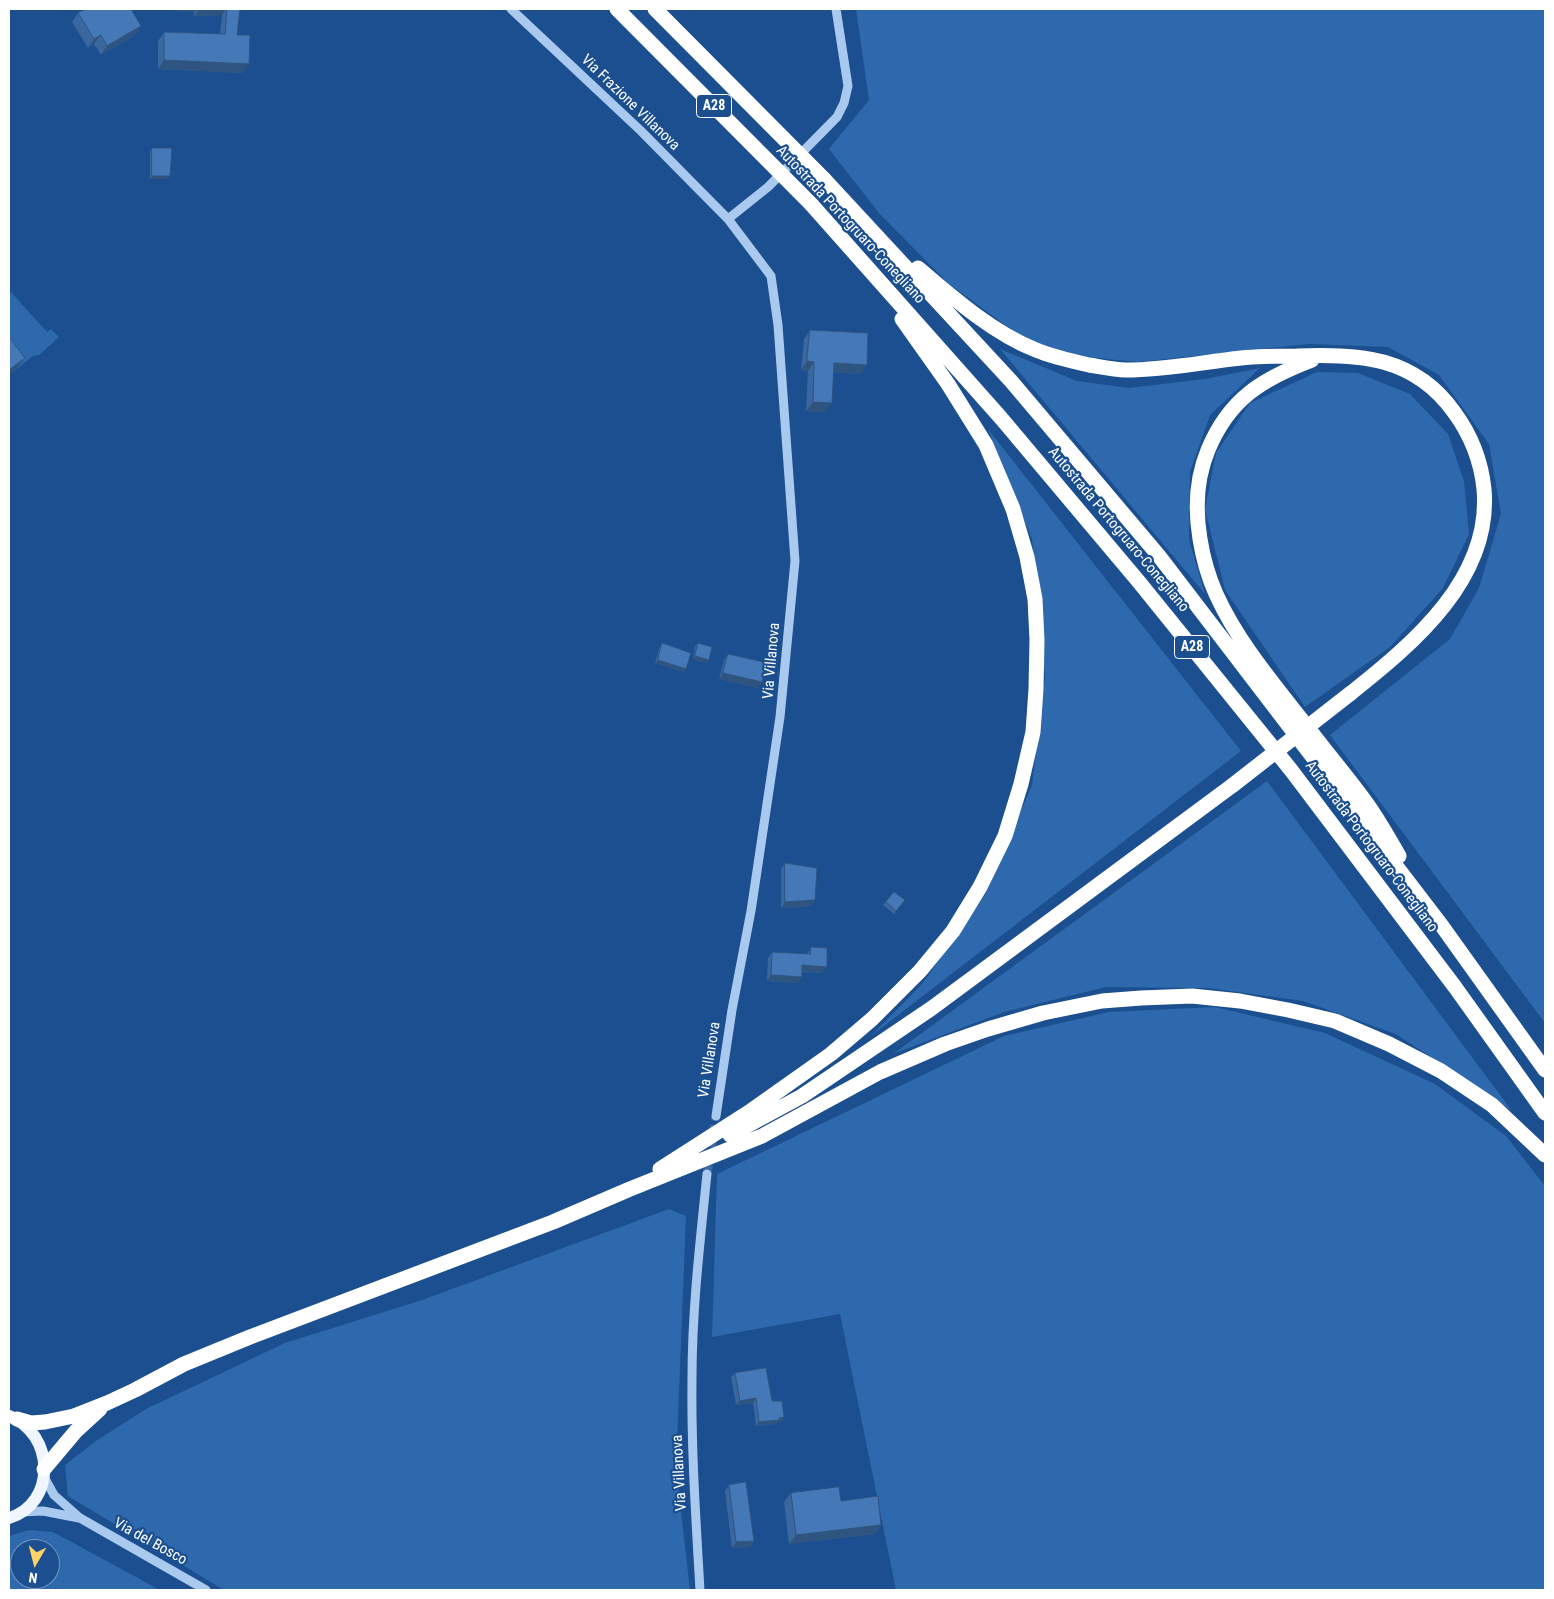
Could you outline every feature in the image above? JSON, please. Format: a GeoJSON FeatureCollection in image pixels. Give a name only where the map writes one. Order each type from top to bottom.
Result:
{"type":"FeatureCollection","features":[{"type":"Feature","properties":{"kind":"highway","name":"Autostrada Portogruaro-Conegliano"},"geometry":{"type":"LineString","coordinates":[[617,9],[811,204],[1013,433],[1139,582],[1266,740],[1454,987],[1545,1113]]}},
{"type":"Feature","properties":{"kind":"highway","name":"Autostrada Portogruaro-Conegliano"},"geometry":{"type":"LineString","coordinates":[[655,9],[824,179],[1011,381],[1159,556],[1442,926],[1545,1070]]}},
{"type":"Feature","properties":{"kind":"highway"},"geometry":{"type":"LineString","coordinates":[[630,1188],[802,1096],[932,1008],[1233,785],[1387,665],[1417,636],[1449,601],[1468,569],[1480,541],[1485,505],[1483,476],[1477,452],[1463,424],[1445,399],[1422,380],[1391,363],[1359,356],[1326,354],[1242,358],[1177,367],[1124,370],[1060,358],[1034,350],[965,308],[869,227]]}},
{"type":"Feature","properties":{"kind":"highway"},"geometry":{"type":"LineString","coordinates":[[630,1188],[748,1112],[831,1054],[872,1019],[920,971],[953,930],[980,887],[1005,836],[1021,784],[1033,732],[1036,689],[1037,640],[1035,599],[1028,557],[1013,509],[986,446],[948,384],[857,256]]}},
{"type":"Feature","properties":{"kind":"highway"},"geometry":{"type":"LineString","coordinates":[[1326,354],[1287,369],[1259,384],[1238,402],[1221,424],[1210,444],[1201,467],[1197,496],[1197,521],[1204,559],[1215,593],[1244,643],[1370,808],[1442,926]]}},
{"type":"Feature","properties":{"kind":"highway"},"geometry":{"type":"LineString","coordinates":[[13,1418],[31,1422],[45,1422],[74,1416],[107,1403],[184,1364],[250,1336],[536,1229],[630,1188],[762,1136],[880,1072],[945,1044],[1042,1013],[1102,1001],[1192,996],[1240,1001],[1288,1010],[1335,1022],[1389,1044],[1441,1071],[1492,1104],[1545,1155]]}},
{"type":"Feature","properties":{"kind":"highway"},"geometry":{"type":"LineString","coordinates":[[44,1473],[76,1431],[107,1403]]}},
{"type":"Feature","properties":{"kind":"main road"},"geometry":{"type":"LineString","coordinates":[[9,1518],[14,1517],[29,1506],[40,1491],[44,1473],[44,1459],[40,1445],[31,1430],[13,1418]]}},
{"type":"Feature","properties":{"kind":"street","name":"Via Frazione Villanova"},"geometry":{"type":"LineString","coordinates":[[511,9],[640,131],[728,220]]}},
{"type":"Feature","properties":{"kind":"street"},"geometry":{"type":"LineString","coordinates":[[728,220],[768,187],[837,117],[841,110],[848,86],[836,9]]}},
{"type":"Feature","properties":{"kind":"street","name":"Via Villanova"},"geometry":{"type":"LineString","coordinates":[[716,1116],[732,1010],[751,911],[780,717],[795,561],[778,325],[771,276],[728,220]]}},
{"type":"Feature","properties":{"kind":"street","name":"Via Villanova"},"geometry":{"type":"LineString","coordinates":[[700,1590],[692,1437],[692,1376],[697,1267],[707,1174]]}},
{"type":"Feature","properties":{"kind":"street"},"geometry":{"type":"LineString","coordinates":[[44,1473],[54,1495],[80,1518]]}},
{"type":"Feature","properties":{"kind":"street"},"geometry":{"type":"LineString","coordinates":[[21,1512],[43,1511],[80,1518]]}},
{"type":"Feature","properties":{"kind":"street","name":"Via del Bosco"},"geometry":{"type":"LineString","coordinates":[[80,1518],[206,1590]]}},
{"type":"Feature","properties":{"kind":"shaded area"},"geometry":{"type":"Polygon","coordinates":[[[856,9],[1545,9],[1545,1023],[1330,735],[1450,639],[1479,588],[1501,514],[1489,444],[1439,375],[1388,347],[1309,344],[1137,362],[1066,355],[1024,339],[948,283],[879,213],[829,149],[869,100],[856,9]]]}},
{"type":"Feature","properties":{"kind":"shaded area"},"geometry":{"type":"Polygon","coordinates":[[[9,290],[47,332],[51,329],[59,337],[39,355],[33,356],[9,375],[9,290]]]}},
{"type":"Feature","properties":{"kind":"shaded area"},"geometry":{"type":"Polygon","coordinates":[[[1000,349],[1077,381],[1129,388],[1205,379],[1260,368],[1210,415],[1190,472],[1189,540],[1205,594],[1000,349]]]}},
{"type":"Feature","properties":{"kind":"shaded area"},"geometry":{"type":"Polygon","coordinates":[[[1317,372],[1358,373],[1410,394],[1448,434],[1464,481],[1469,534],[1443,588],[1390,647],[1305,707],[1225,590],[1205,509],[1216,453],[1250,403],[1317,372]]]}},
{"type":"Feature","properties":{"kind":"shaded area"},"geometry":{"type":"Polygon","coordinates":[[[988,429],[1241,751],[871,1036],[922,984],[985,895],[1032,785],[1045,677],[1032,539],[988,429]]]}},
{"type":"Feature","properties":{"kind":"shaded area"},"geometry":{"type":"Polygon","coordinates":[[[1267,781],[1512,1111],[1396,1034],[1303,1001],[1209,988],[1106,987],[1004,1012],[893,1054],[1267,781]]]}},
{"type":"Feature","properties":{"kind":"shaded area"},"geometry":{"type":"Polygon","coordinates":[[[1215,1007],[1325,1033],[1435,1084],[1506,1136],[1545,1186],[1545,1590],[896,1590],[840,1314],[712,1337],[717,1174],[1004,1036],[1109,1012],[1215,1007]]]}},
{"type":"Feature","properties":{"kind":"shaded area"},"geometry":{"type":"Polygon","coordinates":[[[669,1209],[686,1216],[676,1468],[690,1590],[224,1590],[68,1496],[65,1465],[96,1441],[146,1409],[285,1343],[422,1300],[669,1209]]]}},
{"type":"Feature","properties":{"kind":"shaded area"},"geometry":{"type":"Polygon","coordinates":[[[29,1530],[53,1532],[160,1590],[9,1590],[9,1536],[29,1530]]]}},
{"type":"Feature","properties":{"kind":"building"},"geometry":{"type":"Polygon","coordinates":[[[86,9],[131,9],[141,26],[107,46],[101,35],[94,39],[78,13],[86,9]]]}},
{"type":"Feature","properties":{"kind":"building"},"geometry":{"type":"Polygon","coordinates":[[[227,9],[240,9],[237,35],[250,35],[249,64],[164,60],[164,32],[225,34],[227,9]]]}},
{"type":"Feature","properties":{"kind":"building"},"geometry":{"type":"Polygon","coordinates":[[[152,148],[172,148],[170,176],[152,176],[152,148]]]}},
{"type":"Feature","properties":{"kind":"building"},"geometry":{"type":"Polygon","coordinates":[[[810,330],[868,333],[867,365],[834,363],[832,403],[813,402],[814,362],[807,361],[810,330]]]}},
{"type":"Feature","properties":{"kind":"building"},"geometry":{"type":"Polygon","coordinates":[[[9,337],[25,358],[9,370],[9,337]]]}},
{"type":"Feature","properties":{"kind":"building"},"geometry":{"type":"Polygon","coordinates":[[[662,643],[691,653],[686,669],[658,660],[662,643]]]}},
{"type":"Feature","properties":{"kind":"building"},"geometry":{"type":"Polygon","coordinates":[[[698,643],[712,647],[709,660],[695,656],[698,643]]]}},
{"type":"Feature","properties":{"kind":"building"},"geometry":{"type":"Polygon","coordinates":[[[728,654],[768,663],[762,682],[723,673],[728,654]]]}},
{"type":"Feature","properties":{"kind":"building"},"geometry":{"type":"Polygon","coordinates":[[[785,863],[817,868],[815,900],[785,902],[785,863]]]}},
{"type":"Feature","properties":{"kind":"building"},"geometry":{"type":"Polygon","coordinates":[[[894,892],[905,900],[896,911],[886,902],[894,892]]]}},
{"type":"Feature","properties":{"kind":"building"},"geometry":{"type":"Polygon","coordinates":[[[811,947],[827,948],[827,967],[802,965],[802,977],[771,975],[772,952],[810,954],[811,947]]]}},
{"type":"Feature","properties":{"kind":"building"},"geometry":{"type":"Polygon","coordinates":[[[766,1368],[772,1401],[782,1401],[784,1417],[779,1418],[779,1420],[759,1422],[756,1398],[740,1401],[735,1373],[766,1368]]]}},
{"type":"Feature","properties":{"kind":"building"},"geometry":{"type":"Polygon","coordinates":[[[746,1482],[754,1541],[736,1542],[729,1485],[746,1482]]]}},
{"type":"Feature","properties":{"kind":"building"},"geometry":{"type":"Polygon","coordinates":[[[839,1487],[841,1501],[878,1496],[881,1525],[796,1535],[791,1493],[839,1487]]]}},
{"type":"Feature","properties":{"kind":"tunnel"},"geometry":{"type":"LineString","coordinates":[[707,1174],[716,1116]]}}]}
